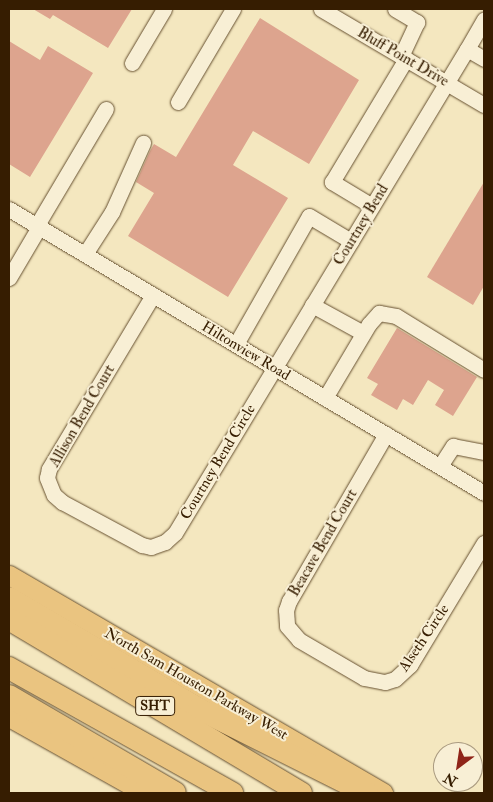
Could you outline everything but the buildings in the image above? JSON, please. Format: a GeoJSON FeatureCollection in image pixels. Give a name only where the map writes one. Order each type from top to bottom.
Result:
{"type":"FeatureCollection","features":[{"type":"Feature","properties":{"kind":"highway"},"geometry":{"type":"LineString","coordinates":[[9,598],[199,708],[367,793]]}},
{"type":"Feature","properties":{"kind":"highway","name":"SHT"},"geometry":{"type":"LineString","coordinates":[[9,619],[301,793]]}},
{"type":"Feature","properties":{"kind":"highway","name":"SHT"},"geometry":{"type":"LineString","coordinates":[[9,668],[232,793]]}},
{"type":"Feature","properties":{"kind":"highway"},"geometry":{"type":"LineString","coordinates":[[9,696],[175,793]]}},
{"type":"Feature","properties":{"kind":"main road","name":"North Sam Houston Parkway West"},"geometry":{"type":"LineString","coordinates":[[9,575],[383,793]]}},
{"type":"Feature","properties":{"kind":"main road"},"geometry":{"type":"LineString","coordinates":[[9,717],[145,793]]}},
{"type":"Feature","properties":{"kind":"street"},"geometry":{"type":"LineString","coordinates":[[132,63],[164,9]]}},
{"type":"Feature","properties":{"kind":"street"},"geometry":{"type":"LineString","coordinates":[[178,102],[233,9]]}},
{"type":"Feature","properties":{"kind":"street","name":"Bluff Point Drive"},"geometry":{"type":"LineString","coordinates":[[321,9],[484,105]]}},
{"type":"Feature","properties":{"kind":"street"},"geometry":{"type":"LineString","coordinates":[[372,206],[332,182],[404,57],[417,22],[395,9]]}},
{"type":"Feature","properties":{"kind":"street","name":"Courtney Bend"},"geometry":{"type":"LineString","coordinates":[[275,368],[484,18]]}},
{"type":"Feature","properties":{"kind":"street"},"geometry":{"type":"LineString","coordinates":[[467,49],[484,59]]}},
{"type":"Feature","properties":{"kind":"street"},"geometry":{"type":"LineString","coordinates":[[9,278],[106,109]]}},
{"type":"Feature","properties":{"kind":"street"},"geometry":{"type":"LineString","coordinates":[[85,254],[112,212],[143,143]]}},
{"type":"Feature","properties":{"kind":"street","name":"Hiltonview Road"},"geometry":{"type":"LineString","coordinates":[[9,209],[484,493]]}},
{"type":"Feature","properties":{"kind":"street"},"geometry":{"type":"LineString","coordinates":[[236,344],[309,216],[352,241]]}},
{"type":"Feature","properties":{"kind":"street","name":"Allison Bend Court"},"geometry":{"type":"LineString","coordinates":[[152,547],[142,545],[62,502],[54,495],[47,478],[49,469],[153,295]]}},
{"type":"Feature","properties":{"kind":"street"},"geometry":{"type":"LineString","coordinates":[[312,305],[363,333]]}},
{"type":"Feature","properties":{"kind":"street"},"geometry":{"type":"LineString","coordinates":[[325,398],[363,333],[379,313],[388,313],[484,370]]}},
{"type":"Feature","properties":{"kind":"street","name":"Courtney Bend Circle"},"geometry":{"type":"LineString","coordinates":[[152,547],[165,542],[176,533],[275,368]]}},
{"type":"Feature","properties":{"kind":"street","name":"Beacave Bend Court"},"geometry":{"type":"LineString","coordinates":[[337,662],[299,640],[287,626],[286,610],[386,434]]}},
{"type":"Feature","properties":{"kind":"street"},"geometry":{"type":"LineString","coordinates":[[440,466],[453,446],[484,452]]}},
{"type":"Feature","properties":{"kind":"street","name":"Alseth Circle"},"geometry":{"type":"LineString","coordinates":[[337,662],[375,681],[385,682],[403,673],[484,543]]}}]}
